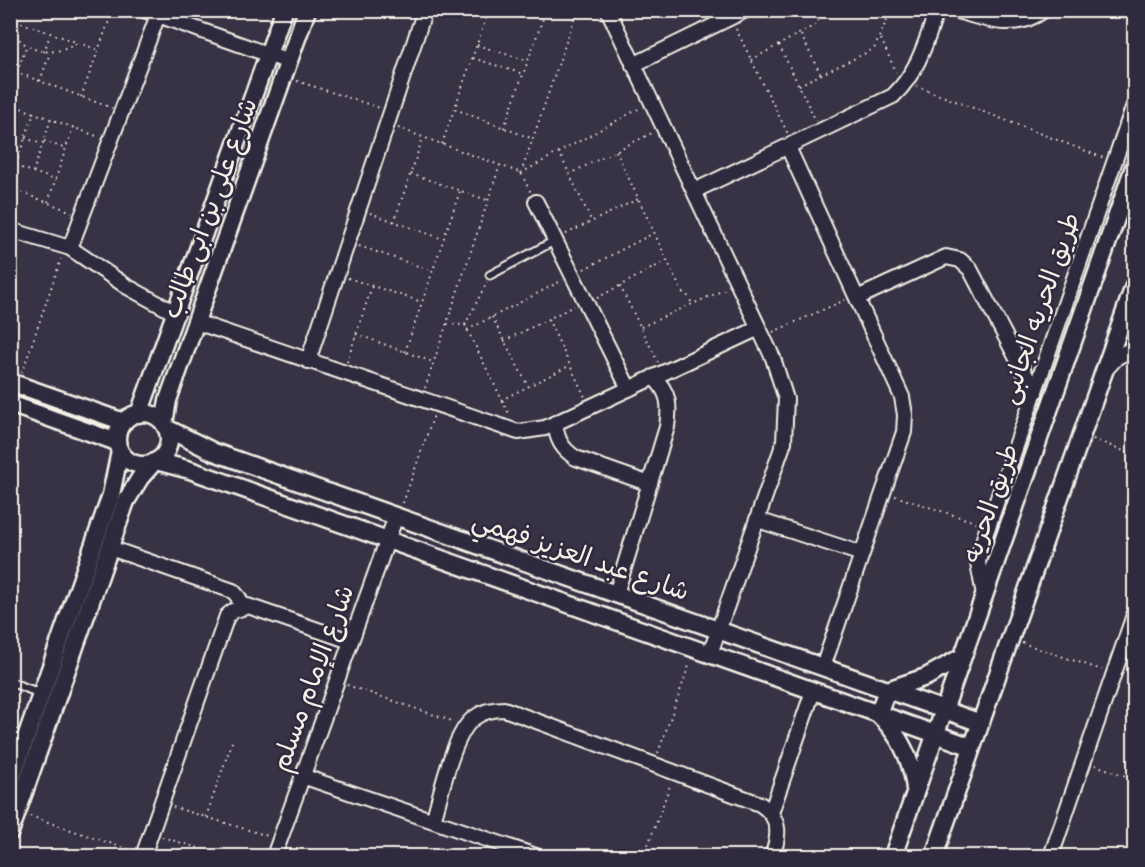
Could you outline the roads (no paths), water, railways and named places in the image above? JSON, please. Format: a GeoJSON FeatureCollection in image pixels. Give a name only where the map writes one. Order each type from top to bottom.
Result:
{"type":"FeatureCollection","features":[{"type":"Feature","properties":{"kind":"street"},"geometry":{"type":"LineString","coordinates":[[144,10],[269,55],[286,69]]}},
{"type":"Feature","properties":{"kind":"street","name":"شارع على بن ابى طالب"},"geometry":{"type":"LineString","coordinates":[[131,418],[152,384],[284,10]]}},
{"type":"Feature","properties":{"kind":"street","name":"شارع على بن ابى طالب"},"geometry":{"type":"LineString","coordinates":[[165,426],[172,390],[307,10]]}},
{"type":"Feature","properties":{"kind":"street"},"geometry":{"type":"LineString","coordinates":[[308,361],[425,10]]}},
{"type":"Feature","properties":{"kind":"street"},"geometry":{"type":"LineString","coordinates":[[608,10],[781,378],[787,421],[778,463],[718,630],[702,652]]}},
{"type":"Feature","properties":{"kind":"street"},"geometry":{"type":"LineString","coordinates":[[633,65],[746,10]]}},
{"type":"Feature","properties":{"kind":"street"},"geometry":{"type":"LineString","coordinates":[[694,191],[876,106],[905,85],[917,66],[937,10]]}},
{"type":"Feature","properties":{"kind":"street"},"geometry":{"type":"LineString","coordinates":[[954,10],[1002,23],[1018,23],[1033,19],[1044,10]]}},
{"type":"Feature","properties":{"kind":"street"},"geometry":{"type":"LineString","coordinates":[[68,248],[83,215],[158,15]]}},
{"type":"Feature","properties":{"kind":"street","name":"طريق الحريه الجانبى"},"geometry":{"type":"LineString","coordinates":[[984,595],[978,563],[988,526],[1134,105]]}},
{"type":"Feature","properties":{"kind":"street"},"geometry":{"type":"LineString","coordinates":[[790,146],[902,397],[905,415],[904,432],[824,667]]}},
{"type":"Feature","properties":{"kind":"street","name":"طريق الحريه"},"geometry":{"type":"LineString","coordinates":[[893,856],[1134,167]]}},
{"type":"Feature","properties":{"kind":"street"},"geometry":{"type":"LineString","coordinates":[[536,202],[629,389]]}},
{"type":"Feature","properties":{"kind":"street"},"geometry":{"type":"LineString","coordinates":[[10,230],[68,248],[126,286],[177,314]]}},
{"type":"Feature","properties":{"kind":"street"},"geometry":{"type":"LineString","coordinates":[[856,297],[940,259],[946,257],[960,260],[970,269],[1035,393]]}},
{"type":"Feature","properties":{"kind":"street"},"geometry":{"type":"LineString","coordinates":[[934,856],[1134,290]]}},
{"type":"Feature","properties":{"kind":"street"},"geometry":{"type":"LineString","coordinates":[[196,322],[518,432],[532,432],[555,423],[658,375],[761,333]]}},
{"type":"Feature","properties":{"kind":"street"},"geometry":{"type":"LineString","coordinates":[[1106,370],[1117,357],[1134,348]]}},
{"type":"Feature","properties":{"kind":"street"},"geometry":{"type":"LineString","coordinates":[[616,594],[667,426],[670,405],[658,375]]}},
{"type":"Feature","properties":{"kind":"street"},"geometry":{"type":"LineString","coordinates":[[10,832],[18,812],[42,694],[119,498],[168,447],[165,426],[150,415],[131,418],[100,414],[14,383]]}},
{"type":"Feature","properties":{"kind":"street"},"geometry":{"type":"LineString","coordinates":[[152,384],[160,390],[172,390]]}},
{"type":"Feature","properties":{"kind":"street"},"geometry":{"type":"LineString","coordinates":[[10,404],[92,433],[119,447],[135,464],[155,462]]}},
{"type":"Feature","properties":{"kind":"street"},"geometry":{"type":"LineString","coordinates":[[92,433],[99,425],[100,414]]}},
{"type":"Feature","properties":{"kind":"street"},"geometry":{"type":"LineString","coordinates":[[10,783],[33,744],[110,548],[119,498],[118,431],[131,418]]}},
{"type":"Feature","properties":{"kind":"street"},"geometry":{"type":"LineString","coordinates":[[555,423],[560,444],[567,453],[650,484]]}},
{"type":"Feature","properties":{"kind":"street","name":"شارع عبد العزيز فهمي"},"geometry":{"type":"LineString","coordinates":[[165,426],[200,447],[981,723]]}},
{"type":"Feature","properties":{"kind":"street"},"geometry":{"type":"LineString","coordinates":[[190,470],[193,458],[200,447]]}},
{"type":"Feature","properties":{"kind":"street","name":"شارع عبد العزيز فهمي"},"geometry":{"type":"LineString","coordinates":[[155,462],[190,470],[972,747]]}},
{"type":"Feature","properties":{"kind":"street","name":"شارع الإمام مسلم"},"geometry":{"type":"LineString","coordinates":[[274,856],[335,681],[397,517]]}},
{"type":"Feature","properties":{"kind":"street"},"geometry":{"type":"LineString","coordinates":[[758,520],[862,554]]}},
{"type":"Feature","properties":{"kind":"street"},"geometry":{"type":"LineString","coordinates":[[110,548],[233,591],[239,598],[240,607]]}},
{"type":"Feature","properties":{"kind":"street"},"geometry":{"type":"LineString","coordinates":[[144,856],[223,623],[233,610],[240,607],[255,608],[350,641]]}},
{"type":"Feature","properties":{"kind":"street"},"geometry":{"type":"LineString","coordinates":[[1051,856],[1134,615]]}},
{"type":"Feature","properties":{"kind":"street"},"geometry":{"type":"LineString","coordinates":[[915,792],[912,768],[903,746],[878,714],[887,690],[926,677],[962,657]]}},
{"type":"Feature","properties":{"kind":"street"},"geometry":{"type":"LineString","coordinates":[[771,813],[813,691]]}},
{"type":"Feature","properties":{"kind":"street"},"geometry":{"type":"LineString","coordinates":[[434,821],[465,726],[483,712],[504,709],[760,804],[771,813],[778,828],[778,838],[772,856]]}},
{"type":"Feature","properties":{"kind":"street"},"geometry":{"type":"LineString","coordinates":[[302,776],[536,856]]}},
{"type":"Feature","properties":{"kind":"lane"},"geometry":{"type":"LineString","coordinates":[[490,275],[555,240]]}},
{"type":"Feature","properties":{"kind":"lane"},"geometry":{"type":"LineString","coordinates":[[10,682],[42,694]]}}]}
